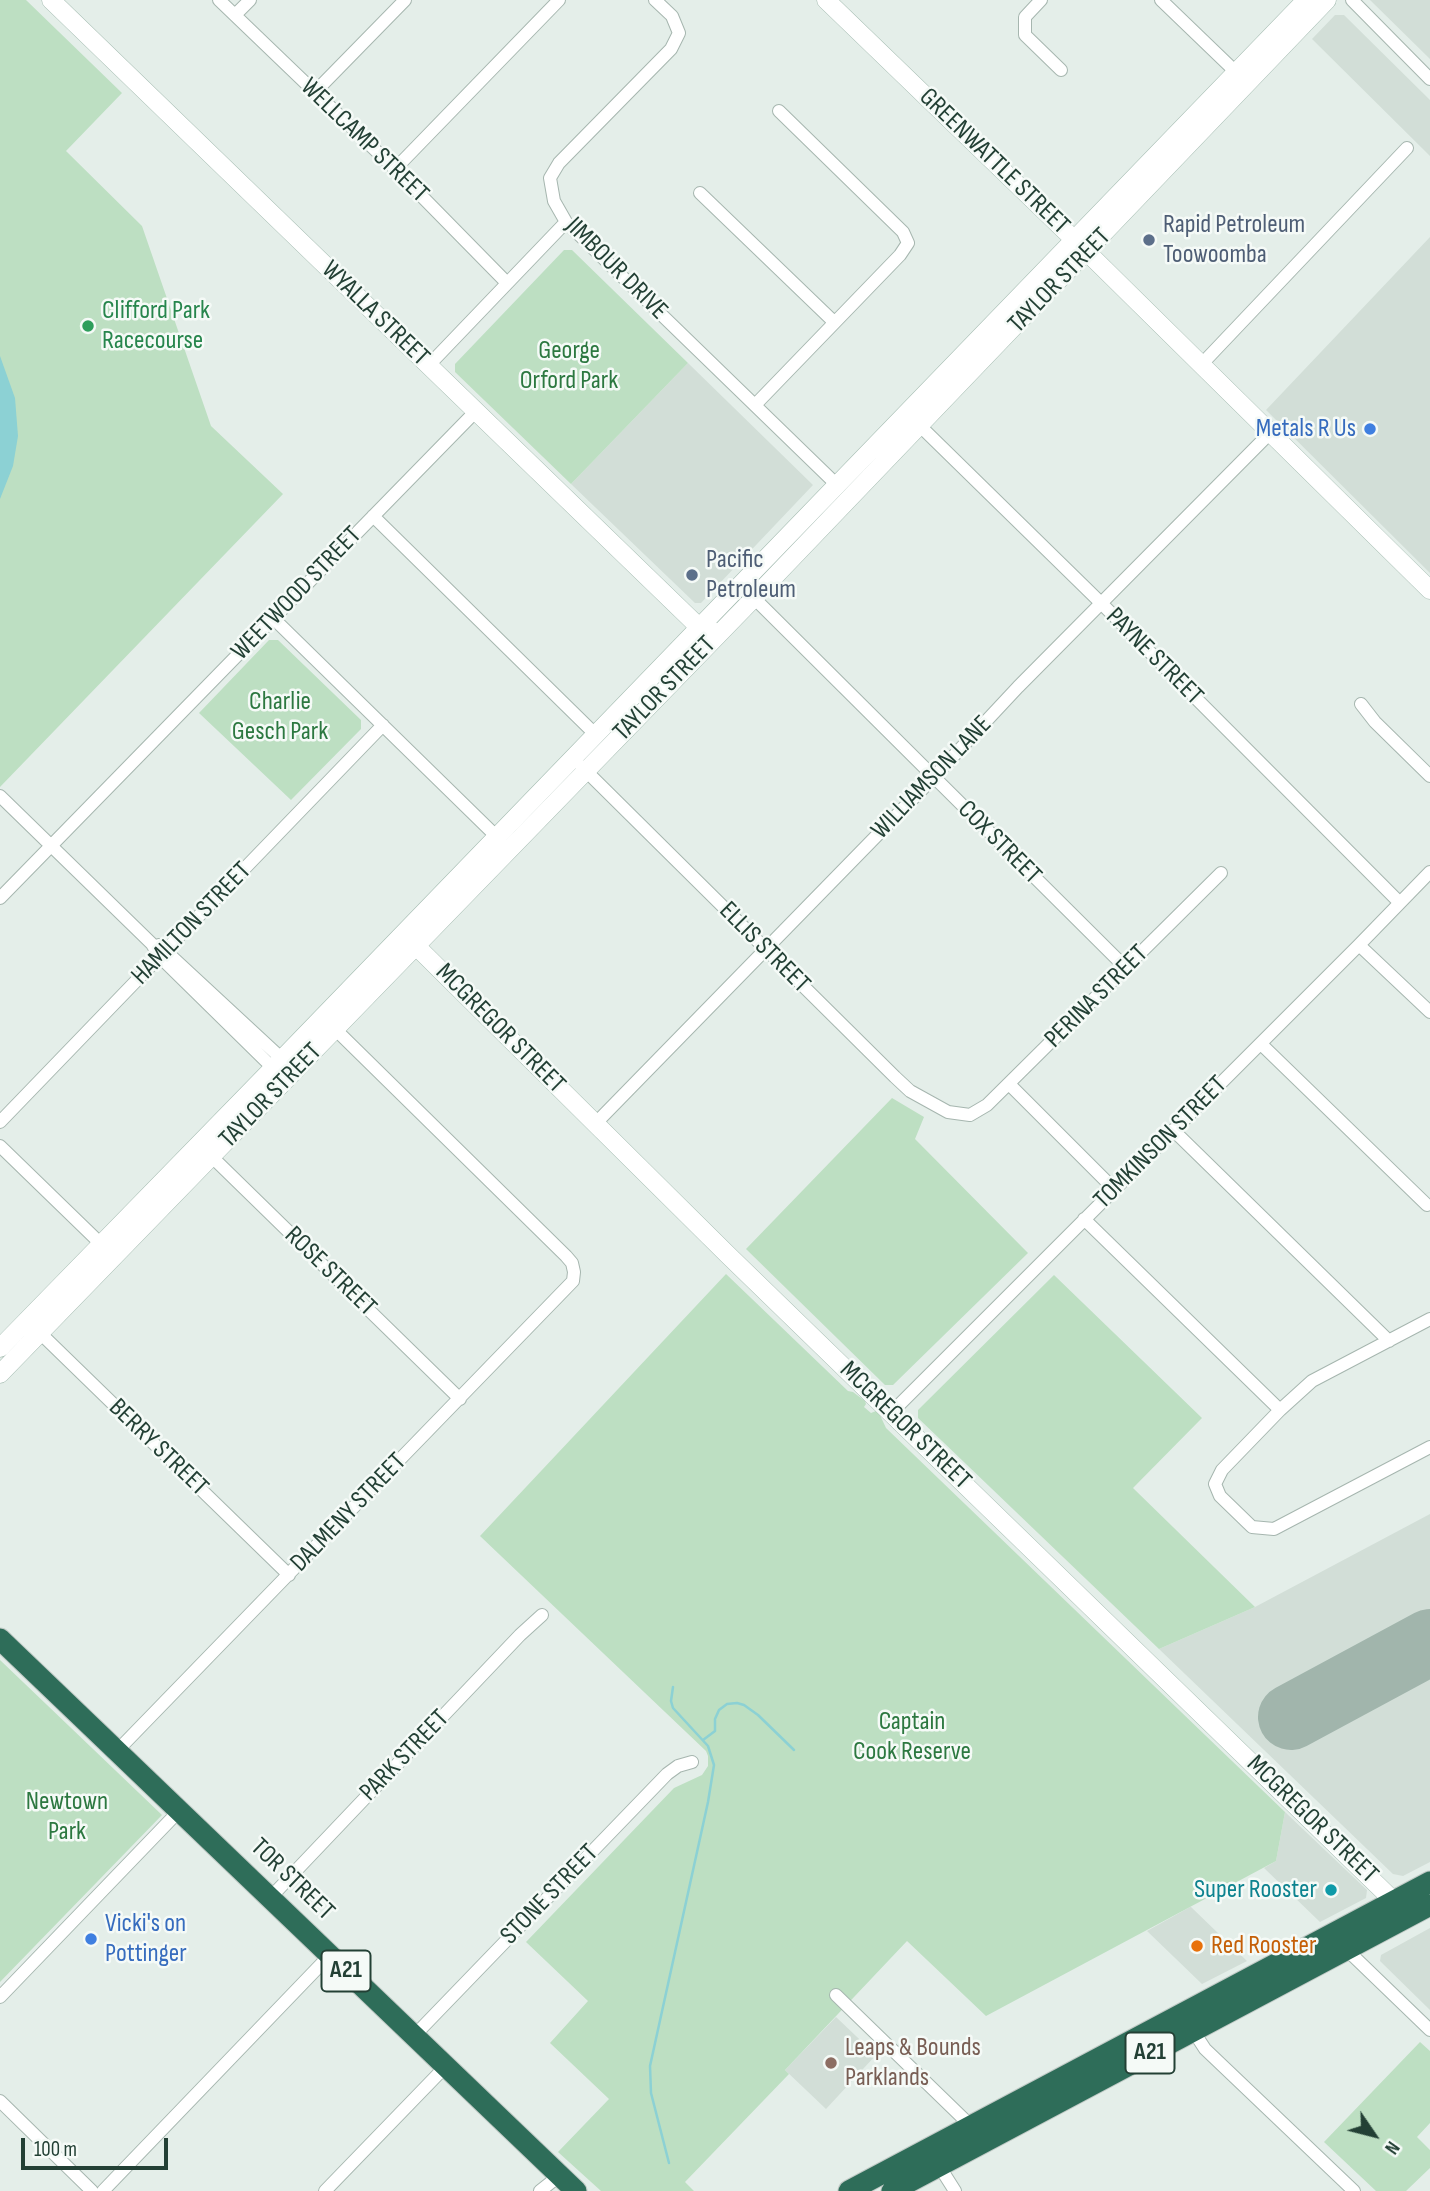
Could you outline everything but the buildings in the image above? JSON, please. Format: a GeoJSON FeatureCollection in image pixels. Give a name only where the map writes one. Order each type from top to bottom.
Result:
{"type":"FeatureCollection","features":[{"type":"Feature","properties":{"kind":"highway","name":"TOR STREET"},"geometry":{"type":"LineString","coordinates":[[0,1639],[576,2191]]}},
{"type":"Feature","properties":{"kind":"highway","name":"A21"},"geometry":{"type":"LineString","coordinates":[[891,2191],[971,2126],[1346,1949],[1401,1908],[1430,1882]]}},
{"type":"Feature","properties":{"kind":"highway","name":"A21"},"geometry":{"type":"LineString","coordinates":[[849,2191],[934,2157],[1401,1908],[1430,1905]]}},
{"type":"Feature","properties":{"kind":"main road","name":"WYALLA STREET"},"geometry":{"type":"LineString","coordinates":[[51,0],[700,628]]}},
{"type":"Feature","properties":{"kind":"main road","name":"GREENWATTLE STREET"},"geometry":{"type":"LineString","coordinates":[[826,0],[1430,590]]}},
{"type":"Feature","properties":{"kind":"main road","name":"TAYLOR STREET"},"geometry":{"type":"LineString","coordinates":[[1242,78],[1306,0]]}},
{"type":"Feature","properties":{"kind":"main road","name":"TAYLOR STREET"},"geometry":{"type":"LineString","coordinates":[[0,1374],[33,1326],[101,1244],[335,1029],[497,837],[579,764],[754,598],[913,419],[1242,78],[1327,0]]}},
{"type":"Feature","properties":{"kind":"main road","name":"TAYLOR STREET"},"geometry":{"type":"LineString","coordinates":[[0,1348],[33,1326],[205,1150],[278,1063],[409,940],[579,764],[596,735],[837,485],[913,419]]}},
{"type":"Feature","properties":{"kind":"main road"},"geometry":{"type":"LineString","coordinates":[[700,628],[712,630],[740,604],[754,598]]}},
{"type":"Feature","properties":{"kind":"main road","name":"MCGREGOR STREET"},"geometry":{"type":"LineString","coordinates":[[409,940],[727,1254],[1401,1908]]}},
{"type":"Feature","properties":{"kind":"street","name":"WELLCAMP STREET"},"geometry":{"type":"LineString","coordinates":[[219,0],[394,169],[507,283]]}},
{"type":"Feature","properties":{"kind":"street"},"geometry":{"type":"LineString","coordinates":[[235,15],[250,0]]}},
{"type":"Feature","properties":{"kind":"street"},"geometry":{"type":"LineString","coordinates":[[314,93],[405,0]]}},
{"type":"Feature","properties":{"kind":"street"},"geometry":{"type":"LineString","coordinates":[[394,169],[559,0]]}},
{"type":"Feature","properties":{"kind":"street","name":"JIMBOUR DRIVE"},"geometry":{"type":"LineString","coordinates":[[655,0],[672,16],[679,33],[671,49],[559,163],[551,178],[554,201],[566,222],[837,485]]}},
{"type":"Feature","properties":{"kind":"street"},"geometry":{"type":"LineString","coordinates":[[1041,0],[1025,17],[1025,35],[1061,70]]}},
{"type":"Feature","properties":{"kind":"street"},"geometry":{"type":"LineString","coordinates":[[1161,0],[1242,78]]}},
{"type":"Feature","properties":{"kind":"street"},"geometry":{"type":"LineString","coordinates":[[1352,0],[1430,79]]}},
{"type":"Feature","properties":{"kind":"street"},"geometry":{"type":"LineString","coordinates":[[755,405],[900,255],[908,243],[903,232],[779,111]]}},
{"type":"Feature","properties":{"kind":"street"},"geometry":{"type":"LineString","coordinates":[[1200,366],[1408,148]]}},
{"type":"Feature","properties":{"kind":"street"},"geometry":{"type":"LineString","coordinates":[[700,192],[834,322]]}},
{"type":"Feature","properties":{"kind":"street"},"geometry":{"type":"LineString","coordinates":[[429,365],[566,222]]}},
{"type":"Feature","properties":{"kind":"street","name":"WEETWOOD STREET"},"geometry":{"type":"LineString","coordinates":[[0,898],[476,411]]}},
{"type":"Feature","properties":{"kind":"street","name":"PAYNE STREET"},"geometry":{"type":"LineString","coordinates":[[913,419],[1399,902]]}},
{"type":"Feature","properties":{"kind":"street","name":"WILLIAMSON LANE"},"geometry":{"type":"LineString","coordinates":[[596,1123],[933,778],[1018,687],[1270,433]]}},
{"type":"Feature","properties":{"kind":"street"},"geometry":{"type":"LineString","coordinates":[[373,516],[596,735]]}},
{"type":"Feature","properties":{"kind":"street","name":"COX STREET"},"geometry":{"type":"LineString","coordinates":[[754,598],[1126,968]]}},
{"type":"Feature","properties":{"kind":"street"},"geometry":{"type":"LineString","coordinates":[[273,618],[497,837]]}},
{"type":"Feature","properties":{"kind":"street"},"geometry":{"type":"LineString","coordinates":[[1361,704],[1375,722],[1430,776]]}},
{"type":"Feature","properties":{"kind":"street","name":"HAMILTON STREET"},"geometry":{"type":"LineString","coordinates":[[0,1122],[383,725]]}},
{"type":"Feature","properties":{"kind":"street","name":"ELLIS STREET"},"geometry":{"type":"LineString","coordinates":[[579,764],[910,1091],[948,1112],[970,1115]]}},
{"type":"Feature","properties":{"kind":"street"},"geometry":{"type":"LineString","coordinates":[[0,796],[152,944],[160,945],[163,953],[278,1063]]}},
{"type":"Feature","properties":{"kind":"street","name":"TOMKINSON STREET"},"geometry":{"type":"LineString","coordinates":[[891,1413],[1430,872]]}},
{"type":"Feature","properties":{"kind":"street","name":"PERINA STREET"},"geometry":{"type":"LineString","coordinates":[[970,1115],[988,1105],[1221,873]]}},
{"type":"Feature","properties":{"kind":"street"},"geometry":{"type":"LineString","coordinates":[[1359,945],[1430,1012]]}},
{"type":"Feature","properties":{"kind":"street","name":"DALMENY STREET"},"geometry":{"type":"LineString","coordinates":[[117,1751],[573,1281],[572,1263],[566,1256],[335,1029]]}},
{"type":"Feature","properties":{"kind":"street"},"geometry":{"type":"LineString","coordinates":[[1261,1044],[1427,1205]]}},
{"type":"Feature","properties":{"kind":"street"},"geometry":{"type":"LineString","coordinates":[[1009,1084],[1114,1189]]}},
{"type":"Feature","properties":{"kind":"street"},"geometry":{"type":"LineString","coordinates":[[1173,1130],[1389,1341]]}},
{"type":"Feature","properties":{"kind":"street"},"geometry":{"type":"LineString","coordinates":[[0,1146],[101,1244]]}},
{"type":"Feature","properties":{"kind":"street","name":"ROSE STREET"},"geometry":{"type":"LineString","coordinates":[[205,1150],[460,1399]]}},
{"type":"Feature","properties":{"kind":"street"},"geometry":{"type":"LineString","coordinates":[[1084,1219],[1280,1410]]}},
{"type":"Feature","properties":{"kind":"street"},"geometry":{"type":"LineString","coordinates":[[1430,1319],[1312,1381],[1222,1470],[1214,1484],[1220,1496],[1252,1527],[1274,1529],[1430,1447]]}},
{"type":"Feature","properties":{"kind":"street","name":"BERRY STREET"},"geometry":{"type":"LineString","coordinates":[[33,1326],[289,1575]]}},
{"type":"Feature","properties":{"kind":"street","name":"PARK STREET"},"geometry":{"type":"LineString","coordinates":[[270,1898],[542,1615]]}},
{"type":"Feature","properties":{"kind":"street","name":"STONE STREET"},"geometry":{"type":"LineString","coordinates":[[414,2036],[667,1773],[692,1762]]}},
{"type":"Feature","properties":{"kind":"street"},"geometry":{"type":"LineString","coordinates":[[0,1997],[179,1811]]}},
{"type":"Feature","properties":{"kind":"street"},"geometry":{"type":"LineString","coordinates":[[1346,1949],[1430,2030]]}},
{"type":"Feature","properties":{"kind":"street"},"geometry":{"type":"LineString","coordinates":[[103,2191],[330,1955]]}},
{"type":"Feature","properties":{"kind":"street"},"geometry":{"type":"LineString","coordinates":[[836,1995],[971,2126]]}},
{"type":"Feature","properties":{"kind":"street"},"geometry":{"type":"LineString","coordinates":[[1188,2022],[1205,2049],[1354,2191]]}},
{"type":"Feature","properties":{"kind":"street"},"geometry":{"type":"LineString","coordinates":[[325,2191],[446,2066]]}},
{"type":"Feature","properties":{"kind":"street"},"geometry":{"type":"LineString","coordinates":[[0,2101],[92,2191]]}},
{"type":"Feature","properties":{"kind":"street"},"geometry":{"type":"LineString","coordinates":[[934,2157],[955,2191]]}},
{"type":"Feature","properties":{"kind":"street"},"geometry":{"type":"LineString","coordinates":[[540,2191],[559,2176]]}},
{"type":"Feature","properties":{"kind":"shaded area"},"geometry":{"type":"Polygon","coordinates":[[[1370,0],[1430,0],[1430,59],[1370,0]]]}},
{"type":"Feature","properties":{"kind":"shaded area"},"geometry":{"type":"Polygon","coordinates":[[[1335,15],[1344,15],[1430,100],[1430,156],[1312,39],[1335,15]]]}},
{"type":"Feature","properties":{"kind":"shaded area"},"geometry":{"type":"Polygon","coordinates":[[[1430,237],[1430,573],[1266,410],[1430,237]]]}},
{"type":"Feature","properties":{"kind":"shaded area"},"geometry":{"type":"Polygon","coordinates":[[[688,363],[813,485],[701,603],[695,603],[571,484],[688,363]]]}},
{"type":"Feature","properties":{"kind":"shaded area"},"geometry":{"type":"Polygon","coordinates":[[[1430,1514],[1430,1862],[1403,1876],[1393,1874],[1159,1649],[1255,1607],[1430,1514]]]}},
{"type":"Feature","properties":{"kind":"shaded area","name":"Super Rooster"},"geometry":{"type":"Polygon","coordinates":[[[1285,1812],[1367,1890],[1366,1898],[1320,1922],[1264,1868],[1276,1861],[1285,1812]]]}},
{"type":"Feature","properties":{"kind":"shaded area","name":"Red Rooster"},"geometry":{"type":"Polygon","coordinates":[[[1191,1907],[1247,1961],[1202,1984],[1147,1931],[1191,1907]]]}},
{"type":"Feature","properties":{"kind":"shaded area"},"geometry":{"type":"Polygon","coordinates":[[[1430,1928],[1430,2010],[1380,1961],[1381,1955],[1430,1928]]]}},
{"type":"Feature","properties":{"kind":"shaded area","name":"Leaps & Bounds Parklands"},"geometry":{"type":"Polygon","coordinates":[[[836,2017],[876,2055],[826,2109],[785,2070],[836,2017]]]}},
{"type":"Feature","properties":{"kind":"green space","name":"Clifford Park Racecourse"},"geometry":{"type":"Polygon","coordinates":[[[0,0],[26,0],[122,93],[66,151],[142,226],[211,426],[283,494],[0,787],[0,0]]]}},
{"type":"Feature","properties":{"kind":"green space","name":"George Orford Park"},"geometry":{"type":"Polygon","coordinates":[[[564,250],[572,250],[688,363],[571,484],[455,372],[455,364],[564,250]]]}},
{"type":"Feature","properties":{"kind":"green space","name":"Charlie Gesch Park"},"geometry":{"type":"Polygon","coordinates":[[[269,640],[278,640],[361,720],[361,729],[291,800],[199,713],[269,640]]]}},
{"type":"Feature","properties":{"kind":"green space"},"geometry":{"type":"Polygon","coordinates":[[[892,1098],[924,1117],[915,1139],[1028,1253],[893,1385],[885,1385],[746,1249],[892,1098]]]}},
{"type":"Feature","properties":{"kind":"green space","name":"Captain Cook Reserve"},"geometry":{"type":"Polygon","coordinates":[[[726,1274],[848,1391],[865,1401],[864,1407],[871,1413],[879,1413],[886,1428],[1285,1812],[1276,1861],[986,2016],[907,1941],[785,2070],[789,2074],[685,2182],[694,2191],[601,2191],[558,2152],[609,2099],[550,2043],[588,2001],[526,1942],[674,1788],[702,1775],[708,1766],[708,1756],[706,1751],[480,1536],[726,1274]]]}},
{"type":"Feature","properties":{"kind":"green space"},"geometry":{"type":"Polygon","coordinates":[[[1054,1275],[1202,1418],[1133,1488],[1255,1607],[1159,1649],[918,1418],[918,1410],[1054,1275]]]}},
{"type":"Feature","properties":{"kind":"green space","name":"Newtown Park"},"geometry":{"type":"Polygon","coordinates":[[[0,1660],[162,1815],[0,1982],[0,1660]]]}},
{"type":"Feature","properties":{"kind":"green space"},"geometry":{"type":"Polygon","coordinates":[[[1420,2042],[1430,2051],[1430,2123],[1417,2137],[1430,2150],[1430,2168],[1406,2191],[1376,2191],[1324,2142],[1420,2042]]]}},
{"type":"Feature","properties":{"kind":"water"},"geometry":{"type":"Polygon","coordinates":[[[0,356],[15,398],[18,436],[13,466],[0,499],[0,356]]]}},
{"type":"Feature","properties":{"kind":"waterway"},"geometry":{"type":"LineString","coordinates":[[669,2163],[651,2093],[650,2066],[714,1765],[708,1746],[673,1708],[673,1687]]}},
{"type":"Feature","properties":{"kind":"waterway"},"geometry":{"type":"LineString","coordinates":[[703,1740],[715,1731],[715,1719],[719,1710],[727,1704],[737,1703],[758,1715],[794,1750]]}},
{"type":"Feature","properties":{"kind":"runway"},"geometry":{"type":"LineString","coordinates":[[1291,1717],[1430,1642]]}},
{"type":"Feature","properties":{"kind":"place","name":"Rapid Petroleum Toowoomba"},"geometry":{"type":"Point","coordinates":[1149,240]}},
{"type":"Feature","properties":{"kind":"place","name":"Clifford Park Racecourse"},"geometry":{"type":"Point","coordinates":[88,326]}},
{"type":"Feature","properties":{"kind":"place","name":"Metals R Us"},"geometry":{"type":"Point","coordinates":[1370,429]}},
{"type":"Feature","properties":{"kind":"place","name":"Pacific Petroleum"},"geometry":{"type":"Point","coordinates":[692,575]}},
{"type":"Feature","properties":{"kind":"place","name":"Super Rooster"},"geometry":{"type":"Point","coordinates":[1331,1890]}},
{"type":"Feature","properties":{"kind":"place","name":"Vicki's on Pottinger"},"geometry":{"type":"Point","coordinates":[91,1939]}},
{"type":"Feature","properties":{"kind":"place","name":"Red Rooster"},"geometry":{"type":"Point","coordinates":[1197,1946]}},
{"type":"Feature","properties":{"kind":"place","name":"Leaps & Bounds Parklands"},"geometry":{"type":"Point","coordinates":[831,2063]}}]}
